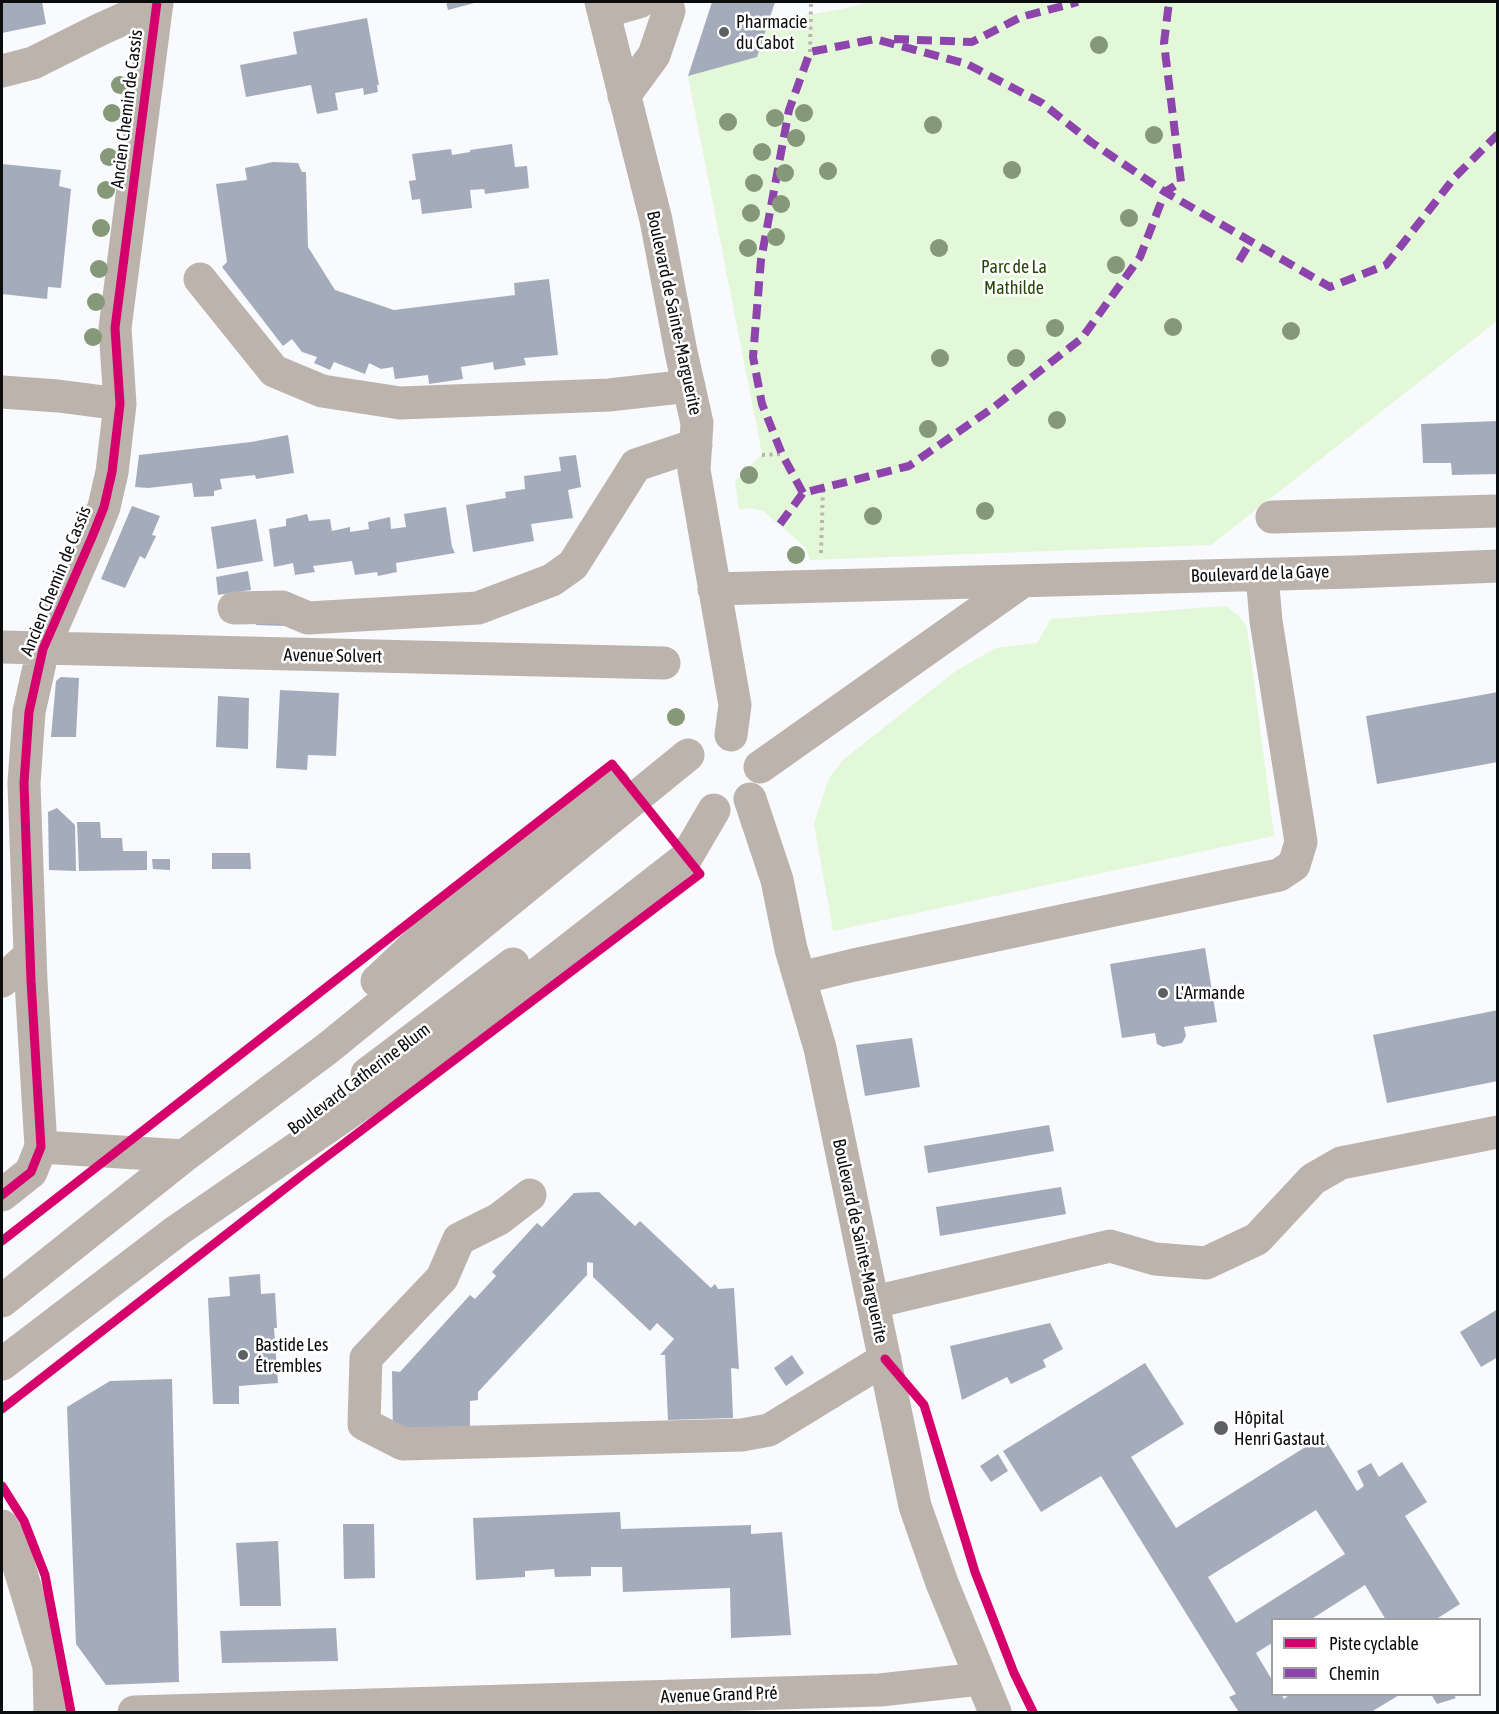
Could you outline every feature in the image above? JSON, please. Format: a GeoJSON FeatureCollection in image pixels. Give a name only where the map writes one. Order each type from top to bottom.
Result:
{"type":"FeatureCollection","features":[{"type":"Feature","properties":{"kind":"street"},"geometry":{"type":"LineString","coordinates":[[602,7],[639,2]]}},
{"type":"Feature","properties":{"kind":"street"},"geometry":{"type":"LineString","coordinates":[[624,96],[654,55],[669,10],[666,2]]}},
{"type":"Feature","properties":{"kind":"street"},"geometry":{"type":"LineString","coordinates":[[2,71],[33,63],[95,31],[157,3]]}},
{"type":"Feature","properties":{"kind":"street","name":"Ancien Chemin de Cassis"},"geometry":{"type":"LineString","coordinates":[[2,1196],[31,1172],[41,1147],[30,955],[24,783],[29,712],[43,649],[104,507],[112,472],[120,404],[115,327],[157,3]]}},
{"type":"Feature","properties":{"kind":"street","name":"Boulevard de Sainte-Marguerite"},"geometry":{"type":"LineString","coordinates":[[602,7],[656,220],[697,423],[694,470],[735,705],[731,735]]}},
{"type":"Feature","properties":{"kind":"street"},"geometry":{"type":"LineString","coordinates":[[200,279],[274,371],[322,391],[400,403],[609,395],[688,386]]}},
{"type":"Feature","properties":{"kind":"street"},"geometry":{"type":"LineString","coordinates":[[2,392],[120,404]]}},
{"type":"Feature","properties":{"kind":"street"},"geometry":{"type":"LineString","coordinates":[[234,608],[282,607],[308,618],[478,608],[552,580],[573,565],[636,465],[696,445]]}},
{"type":"Feature","properties":{"kind":"street"},"geometry":{"type":"LineString","coordinates":[[1272,517],[1497,511]]}},
{"type":"Feature","properties":{"kind":"street","name":"Boulevard de la Gaye"},"geometry":{"type":"LineString","coordinates":[[714,589],[1497,566]]}},
{"type":"Feature","properties":{"kind":"street"},"geometry":{"type":"LineString","coordinates":[[800,978],[1279,875],[1294,865],[1301,842],[1266,621],[1262,574]]}},
{"type":"Feature","properties":{"kind":"street"},"geometry":{"type":"LineString","coordinates":[[760,767],[1023,581]]}},
{"type":"Feature","properties":{"kind":"street","name":"Avenue Solvert"},"geometry":{"type":"LineString","coordinates":[[2,647],[664,663]]}},
{"type":"Feature","properties":{"kind":"street"},"geometry":{"type":"LineString","coordinates":[[2,1279],[171,1155],[328,1048],[688,755],[699,742],[714,735],[731,735],[744,741],[754,751],[760,767],[758,784],[750,799],[727,810],[698,798],[684,772],[688,755]]}},
{"type":"Feature","properties":{"kind":"street"},"geometry":{"type":"LineString","coordinates":[[2,1364],[178,1230],[444,1047],[686,858],[698,798]]}},
{"type":"Feature","properties":{"kind":"street","name":"Boulevard Catherine Blum"},"geometry":{"type":"LineString","coordinates":[[2,1345],[446,1015],[698,798]]}},
{"type":"Feature","properties":{"kind":"street","name":"Boulevard de Sainte-Marguerite"},"geometry":{"type":"LineString","coordinates":[[750,799],[777,880],[791,949],[820,1048],[915,1506],[942,1582],[995,1713]]}},
{"type":"Feature","properties":{"kind":"street"},"geometry":{"type":"LineString","coordinates":[[2,981],[30,955]]}},
{"type":"Feature","properties":{"kind":"street"},"geometry":{"type":"LineString","coordinates":[[873,1300],[910,1294],[1110,1246],[1155,1259],[1206,1263],[1257,1239],[1313,1179],[1341,1163],[1497,1132]]}},
{"type":"Feature","properties":{"kind":"street"},"geometry":{"type":"LineString","coordinates":[[41,1147],[171,1155]]}},
{"type":"Feature","properties":{"kind":"street"},"geometry":{"type":"LineString","coordinates":[[2,1301],[171,1155]]}},
{"type":"Feature","properties":{"kind":"street"},"geometry":{"type":"LineString","coordinates":[[530,1195],[499,1219],[459,1239],[442,1278],[366,1358],[364,1424],[404,1444],[742,1435],[769,1430],[885,1359]]}},
{"type":"Feature","properties":{"kind":"street"},"geometry":{"type":"LineString","coordinates":[[2,1527],[12,1543],[49,1666],[50,1713]]}},
{"type":"Feature","properties":{"kind":"street","name":"Avenue Grand Pré"},"geometry":{"type":"LineString","coordinates":[[134,1713],[880,1690],[980,1679]]}},
{"type":"Feature","properties":{"kind":"path"},"geometry":{"type":"LineString","coordinates":[[810,52],[811,2]]}},
{"type":"Feature","properties":{"kind":"path"},"geometry":{"type":"LineString","coordinates":[[762,455],[782,454]]}},
{"type":"Feature","properties":{"kind":"path"},"geometry":{"type":"LineString","coordinates":[[821,560],[823,488]]}},
{"type":"Feature","properties":{"kind":"green space","name":"Parc de La Mathilde"},"geometry":{"type":"Polygon","coordinates":[[[871,2],[1497,2],[1497,321],[1211,545],[810,560],[805,547],[763,511],[749,508],[739,510],[735,481],[762,454],[688,76],[768,22],[871,2]]]}},
{"type":"Feature","properties":{"kind":"green space"},"geometry":{"type":"Polygon","coordinates":[[[1226,606],[1239,616],[1247,627],[1274,836],[833,931],[814,824],[829,778],[844,759],[957,670],[996,648],[1037,643],[1051,619],[1226,606]]]}},
{"type":"Feature","properties":{"kind":"building"},"geometry":{"type":"Polygon","coordinates":[[[2,2],[42,2],[46,24],[2,33],[2,2]]]}},
{"type":"Feature","properties":{"kind":"building"},"geometry":{"type":"Polygon","coordinates":[[[446,2],[478,2],[448,10],[446,2]]]}},
{"type":"Feature","properties":{"kind":"building"},"geometry":{"type":"Polygon","coordinates":[[[712,2],[775,2],[757,57],[688,76],[712,2]]]}},
{"type":"Feature","properties":{"kind":"building"},"geometry":{"type":"Polygon","coordinates":[[[367,18],[379,85],[377,85],[378,92],[364,95],[363,88],[335,93],[338,110],[317,114],[311,85],[246,97],[240,65],[297,54],[293,32],[367,18]]]}},
{"type":"Feature","properties":{"kind":"building"},"geometry":{"type":"Polygon","coordinates":[[[512,144],[515,167],[527,166],[529,188],[485,194],[484,189],[470,190],[472,208],[422,214],[420,199],[412,200],[409,181],[416,180],[412,154],[451,149],[452,155],[512,144]]]}},
{"type":"Feature","properties":{"kind":"building"},"geometry":{"type":"Polygon","coordinates":[[[273,162],[298,163],[302,172],[306,172],[308,247],[335,290],[394,310],[515,295],[514,283],[549,279],[558,355],[524,358],[526,365],[494,370],[493,362],[461,367],[463,379],[429,384],[428,375],[395,379],[393,367],[381,369],[369,363],[365,374],[334,362],[330,370],[314,363],[317,357],[302,352],[292,339],[283,346],[222,267],[227,262],[216,184],[247,180],[245,168],[273,162]]]}},
{"type":"Feature","properties":{"kind":"building"},"geometry":{"type":"Polygon","coordinates":[[[2,164],[61,170],[59,186],[71,189],[61,288],[48,287],[47,299],[2,294],[2,164]]]}},
{"type":"Feature","properties":{"kind":"building"},"geometry":{"type":"Polygon","coordinates":[[[1498,421],[1498,474],[1452,475],[1451,463],[1423,463],[1421,424],[1498,421]]]}},
{"type":"Feature","properties":{"kind":"building"},"geometry":{"type":"Polygon","coordinates":[[[288,435],[294,473],[256,479],[255,475],[220,479],[222,489],[214,491],[214,496],[194,497],[192,483],[148,488],[135,487],[139,455],[251,442],[288,435]]]}},
{"type":"Feature","properties":{"kind":"building"},"geometry":{"type":"Polygon","coordinates":[[[576,455],[581,487],[568,490],[573,518],[531,524],[534,541],[473,552],[466,505],[506,498],[505,492],[525,489],[524,476],[561,471],[559,457],[576,455]]]}},
{"type":"Feature","properties":{"kind":"building"},"geometry":{"type":"Polygon","coordinates":[[[132,506],[160,516],[152,535],[156,536],[145,559],[140,556],[125,588],[101,579],[132,506]]]}},
{"type":"Feature","properties":{"kind":"building"},"geometry":{"type":"Polygon","coordinates":[[[446,507],[455,553],[396,563],[397,572],[378,576],[377,572],[355,575],[352,561],[313,566],[315,572],[295,575],[293,563],[274,567],[269,529],[286,526],[286,519],[307,514],[309,521],[330,519],[332,531],[350,527],[350,532],[369,529],[368,522],[390,517],[391,529],[406,527],[404,514],[446,507]]]}},
{"type":"Feature","properties":{"kind":"building"},"geometry":{"type":"Polygon","coordinates":[[[256,519],[263,561],[217,569],[211,527],[256,519]]]}},
{"type":"Feature","properties":{"kind":"building"},"geometry":{"type":"Polygon","coordinates":[[[248,571],[251,590],[218,595],[216,577],[248,571]]]}},
{"type":"Feature","properties":{"kind":"building"},"geometry":{"type":"Polygon","coordinates":[[[256,618],[285,619],[285,626],[256,625],[256,618]]]}},
{"type":"Feature","properties":{"kind":"building"},"geometry":{"type":"Polygon","coordinates":[[[61,677],[79,678],[76,737],[51,737],[56,681],[61,677]]]}},
{"type":"Feature","properties":{"kind":"building"},"geometry":{"type":"Polygon","coordinates":[[[280,690],[339,693],[336,756],[308,755],[307,770],[276,768],[280,690]]]}},
{"type":"Feature","properties":{"kind":"building"},"geometry":{"type":"Polygon","coordinates":[[[1498,692],[1498,762],[1377,784],[1366,716],[1498,692]]]}},
{"type":"Feature","properties":{"kind":"building"},"geometry":{"type":"Polygon","coordinates":[[[218,696],[249,698],[248,749],[216,747],[218,696]]]}},
{"type":"Feature","properties":{"kind":"building"},"geometry":{"type":"Polygon","coordinates":[[[57,808],[75,825],[76,871],[49,870],[48,812],[57,808]]]}},
{"type":"Feature","properties":{"kind":"building"},"geometry":{"type":"Polygon","coordinates":[[[77,822],[100,822],[101,838],[122,838],[123,851],[147,851],[147,870],[79,871],[77,822]]]}},
{"type":"Feature","properties":{"kind":"building"},"geometry":{"type":"Polygon","coordinates":[[[212,853],[250,853],[251,869],[212,869],[212,853]]]}},
{"type":"Feature","properties":{"kind":"building"},"geometry":{"type":"Polygon","coordinates":[[[152,859],[170,859],[170,870],[153,869],[152,859]]]}},
{"type":"Feature","properties":{"kind":"building","name":"L'Armande"},"geometry":{"type":"Polygon","coordinates":[[[1205,948],[1217,1022],[1184,1027],[1186,1036],[1182,1043],[1163,1047],[1157,1044],[1155,1033],[1122,1038],[1110,964],[1205,948]]]}},
{"type":"Feature","properties":{"kind":"building"},"geometry":{"type":"Polygon","coordinates":[[[1498,1010],[1498,1081],[1387,1103],[1373,1035],[1498,1010]]]}},
{"type":"Feature","properties":{"kind":"building"},"geometry":{"type":"Polygon","coordinates":[[[912,1038],[920,1087],[865,1096],[856,1045],[912,1038]]]}},
{"type":"Feature","properties":{"kind":"building"},"geometry":{"type":"Polygon","coordinates":[[[1049,1125],[1054,1151],[928,1173],[924,1146],[1049,1125]]]}},
{"type":"Feature","properties":{"kind":"building"},"geometry":{"type":"Polygon","coordinates":[[[1061,1187],[1066,1214],[940,1236],[936,1207],[1061,1187]]]}},
{"type":"Feature","properties":{"kind":"building"},"geometry":{"type":"Polygon","coordinates":[[[599,1192],[635,1226],[640,1221],[711,1288],[715,1284],[718,1289],[734,1288],[739,1369],[731,1368],[733,1418],[668,1420],[665,1355],[660,1355],[674,1339],[657,1323],[650,1331],[593,1277],[593,1263],[587,1262],[587,1275],[478,1392],[478,1400],[470,1401],[470,1434],[393,1436],[392,1371],[400,1372],[470,1295],[475,1299],[496,1276],[492,1272],[537,1223],[542,1227],[574,1193],[599,1192]]]}},
{"type":"Feature","properties":{"kind":"building","name":"Bastide Les Étrembles"},"geometry":{"type":"Polygon","coordinates":[[[260,1274],[261,1294],[275,1293],[277,1328],[274,1328],[278,1383],[239,1386],[239,1404],[213,1404],[208,1298],[230,1296],[229,1277],[260,1274]]]}},
{"type":"Feature","properties":{"kind":"building"},"geometry":{"type":"Polygon","coordinates":[[[1498,1309],[1498,1357],[1481,1367],[1460,1332],[1498,1309]]]}},
{"type":"Feature","properties":{"kind":"building"},"geometry":{"type":"Polygon","coordinates":[[[1050,1323],[1063,1349],[1043,1360],[1046,1367],[1011,1384],[1007,1377],[962,1400],[950,1346],[1050,1323]]]}},
{"type":"Feature","properties":{"kind":"building"},"geometry":{"type":"Polygon","coordinates":[[[792,1355],[804,1373],[786,1386],[774,1368],[792,1355]]]}},
{"type":"Feature","properties":{"kind":"building"},"geometry":{"type":"Polygon","coordinates":[[[1145,1363],[1184,1424],[1131,1457],[1176,1528],[1323,1436],[1357,1491],[1364,1486],[1357,1471],[1371,1463],[1379,1477],[1402,1462],[1427,1502],[1405,1516],[1460,1604],[1438,1618],[1385,1618],[1365,1585],[1313,1618],[1271,1618],[1271,1644],[1256,1653],[1271,1678],[1271,1696],[1282,1696],[1284,1699],[1288,1696],[1398,1696],[1371,1712],[1239,1712],[1229,1697],[1236,1694],[1101,1476],[1041,1512],[1003,1451],[1145,1363]],[[1316,1510],[1208,1577],[1236,1623],[1345,1554],[1316,1510]]]}},
{"type":"Feature","properties":{"kind":"building"},"geometry":{"type":"Polygon","coordinates":[[[172,1379],[179,1682],[106,1685],[76,1644],[67,1407],[110,1381],[172,1379]]]}},
{"type":"Feature","properties":{"kind":"building"},"geometry":{"type":"Polygon","coordinates":[[[998,1454],[1008,1471],[991,1482],[980,1466],[998,1454]]]}},
{"type":"Feature","properties":{"kind":"building"},"geometry":{"type":"Polygon","coordinates":[[[620,1512],[621,1529],[751,1525],[751,1534],[782,1532],[791,1635],[731,1638],[730,1588],[623,1592],[622,1567],[591,1567],[591,1576],[555,1577],[554,1569],[525,1571],[525,1577],[476,1580],[473,1518],[620,1512]]]}},
{"type":"Feature","properties":{"kind":"building"},"geometry":{"type":"Polygon","coordinates":[[[343,1524],[374,1524],[375,1578],[344,1579],[343,1524]]]}},
{"type":"Feature","properties":{"kind":"building"},"geometry":{"type":"Polygon","coordinates":[[[278,1541],[281,1606],[240,1606],[236,1543],[278,1541]]]}},
{"type":"Feature","properties":{"kind":"building"},"geometry":{"type":"Polygon","coordinates":[[[336,1628],[338,1661],[222,1663],[220,1631],[336,1628]]]}},
{"type":"Feature","properties":{"kind":"building"},"geometry":{"type":"Polygon","coordinates":[[[1432,1696],[1454,1696],[1456,1698],[1437,1704],[1432,1696]]]}},
{"type":"Feature","properties":{"kind":"marked path"},"geometry":{"type":"LineString","coordinates":[[894,39],[972,42],[1021,17],[1078,2]]}},
{"type":"Feature","properties":{"kind":"marked path"},"geometry":{"type":"LineString","coordinates":[[780,524],[803,493],[909,466],[994,407],[1082,338],[1140,257],[1165,192],[1181,182],[1164,43],[1169,2]]}},
{"type":"Feature","properties":{"kind":"marked path"},"geometry":{"type":"LineString","coordinates":[[803,493],[782,454],[762,404],[753,357],[761,260],[789,110],[810,52],[875,39],[967,64],[1042,103],[1091,142],[1165,192],[1330,287],[1386,265],[1455,177],[1498,134]]}},
{"type":"Feature","properties":{"kind":"marked path"},"geometry":{"type":"LineString","coordinates":[[1239,261],[1251,241]]}},
{"type":"Feature","properties":{"kind":"cycle path"},"geometry":{"type":"LineString","coordinates":[[2,1195],[31,1172],[41,1147],[31,981],[24,783],[29,712],[43,649],[104,507],[112,472],[120,404],[115,328],[157,2]]}},
{"type":"Feature","properties":{"kind":"cycle path"},"geometry":{"type":"LineString","coordinates":[[2,1241],[612,764],[700,874],[305,1173],[2,1409]]}},
{"type":"Feature","properties":{"kind":"cycle path"},"geometry":{"type":"LineString","coordinates":[[885,1359],[924,1405],[975,1572],[1014,1673],[1033,1712]]}},
{"type":"Feature","properties":{"kind":"cycle path"},"geometry":{"type":"LineString","coordinates":[[2,1486],[24,1521],[45,1575],[71,1712]]}},
{"type":"Feature","properties":{"kind":"place","name":"Pharmacie du Cabot"},"geometry":{"type":"Point","coordinates":[724,32]}},
{"type":"Feature","properties":{"kind":"place","name":"L'Armande"},"geometry":{"type":"Point","coordinates":[1163,993]}},
{"type":"Feature","properties":{"kind":"place","name":"Bastide Les Étrembles"},"geometry":{"type":"Point","coordinates":[243,1355]}},
{"type":"Feature","properties":{"kind":"place","name":"Hôpital Henri Gastaut"},"geometry":{"type":"Point","coordinates":[1221,1428]}}]}
